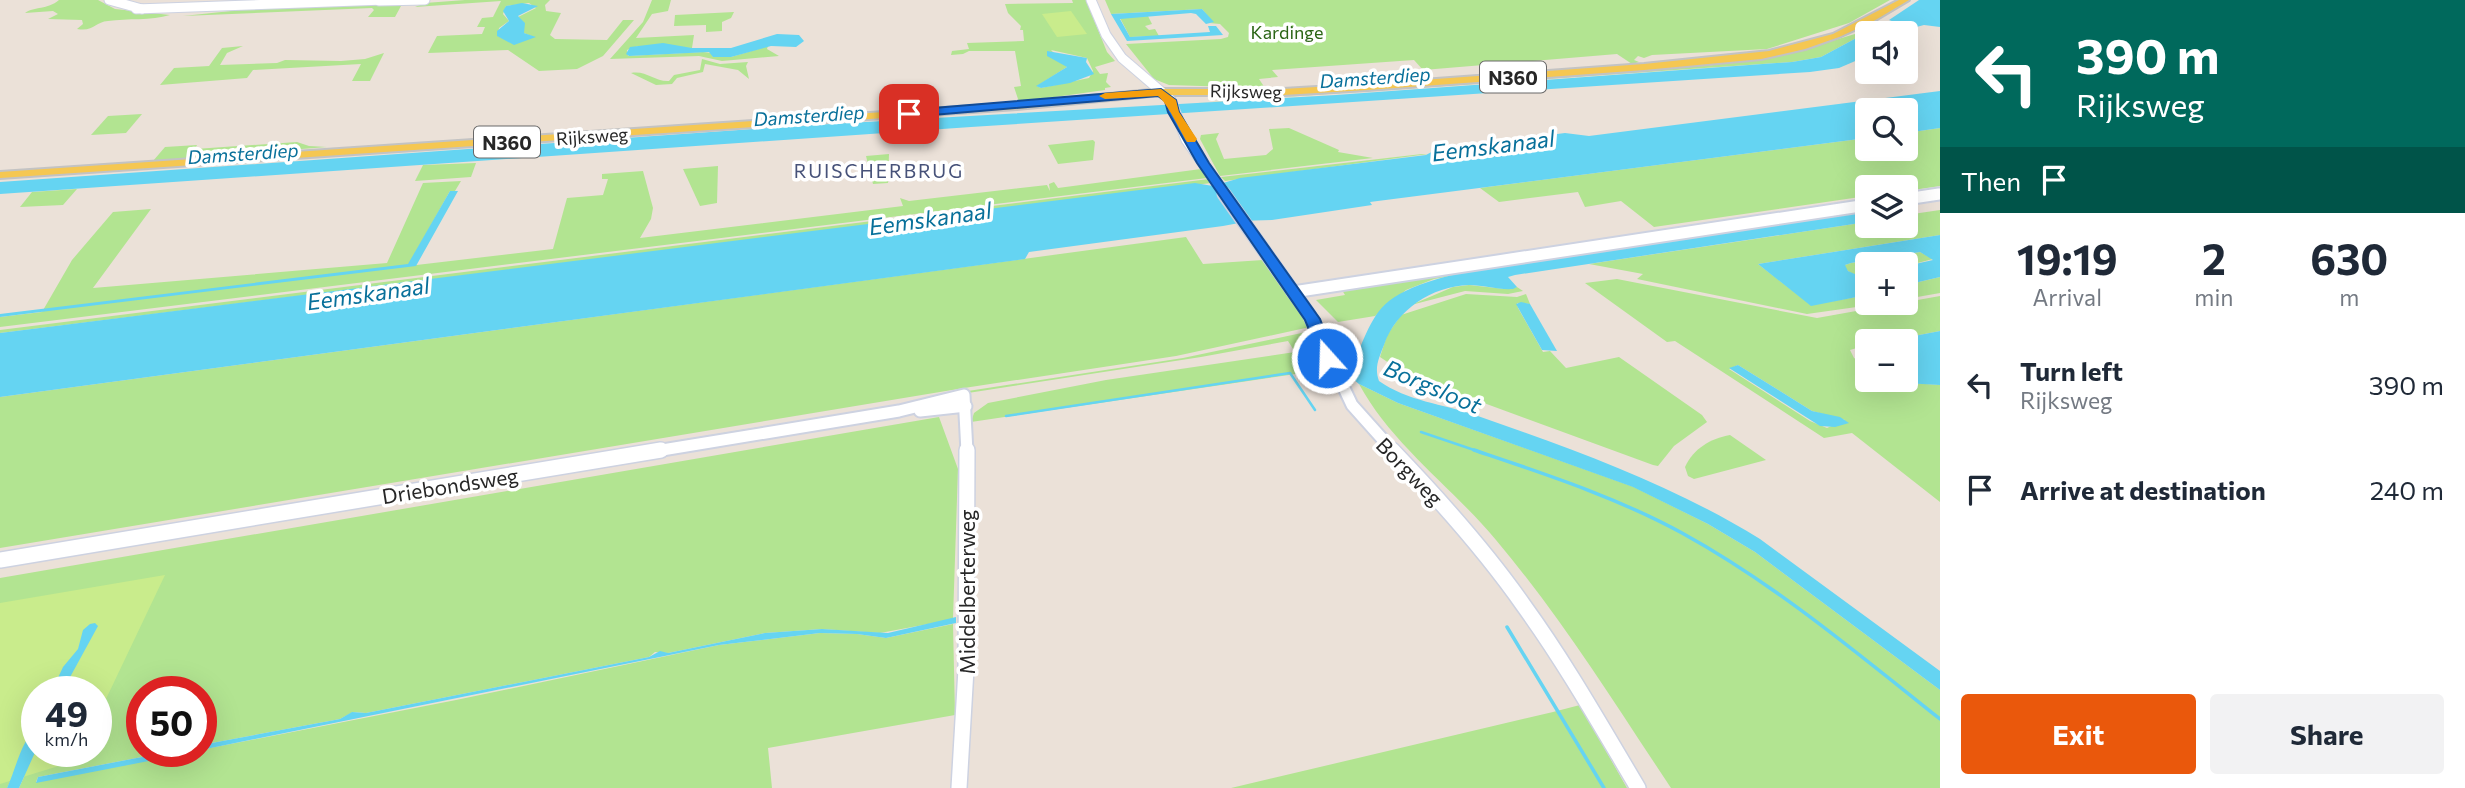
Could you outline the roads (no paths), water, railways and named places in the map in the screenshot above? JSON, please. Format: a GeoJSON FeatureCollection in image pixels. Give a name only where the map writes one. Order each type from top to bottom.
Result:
{"type":"FeatureCollection","features":[{"type":"Feature","properties":{"kind":"main road"},"geometry":{"type":"LineString","coordinates":[[1091,0],[1109,40],[1132,69]]}},
{"type":"Feature","properties":{"kind":"main road","name":"Rijksweg"},"geometry":{"type":"LineString","coordinates":[[0,176],[1017,106],[1166,103],[1331,93],[1686,66],[1768,54],[1823,42],[1850,32],[1905,0]]}},
{"type":"Feature","properties":{"kind":"main road","name":"Rijksweg"},"geometry":{"type":"LineString","coordinates":[[1166,103],[1292,90],[1644,67],[1768,54]]}},
{"type":"Feature","properties":{"kind":"main road"},"geometry":{"type":"LineString","coordinates":[[1918,197],[1940,194]]}},
{"type":"Feature","properties":{"kind":"street"},"geometry":{"type":"LineString","coordinates":[[109,0],[136,9],[161,11],[425,0]]}},
{"type":"Feature","properties":{"kind":"street"},"geometry":{"type":"LineString","coordinates":[[375,1],[385,0]]}},
{"type":"Feature","properties":{"kind":"street","name":"Borgweg"},"geometry":{"type":"LineString","coordinates":[[1132,69],[1134,77],[1166,103],[1184,132],[1185,139],[1317,327],[1334,374],[1355,410],[1482,550],[1553,647],[1639,788]]}},
{"type":"Feature","properties":{"kind":"street"},"geometry":{"type":"LineString","coordinates":[[1293,292],[1855,207]]}},
{"type":"Feature","properties":{"kind":"street","name":"Driebondsweg"},"geometry":{"type":"LineString","coordinates":[[0,560],[965,401]]}},
{"type":"Feature","properties":{"kind":"street","name":"Middelberterweg"},"geometry":{"type":"LineString","coordinates":[[959,788],[967,669],[965,401]]}},
{"type":"Feature","properties":{"kind":"water"},"geometry":{"type":"Polygon","coordinates":[[[1919,0],[1940,0],[1940,27],[1918,27],[1918,21],[1889,20],[1919,0]]]}},
{"type":"Feature","properties":{"kind":"water"},"geometry":{"type":"Polygon","coordinates":[[[522,3],[538,6],[518,16],[525,23],[524,33],[536,37],[514,45],[497,36],[497,31],[509,21],[503,11],[506,6],[522,3]]]}},
{"type":"Feature","properties":{"kind":"water"},"geometry":{"type":"Polygon","coordinates":[[[1202,9],[1214,22],[1206,24],[1196,14],[1191,13],[1120,19],[1130,37],[1210,32],[1208,26],[1216,26],[1223,35],[1127,41],[1111,14],[1202,9]]]}},
{"type":"Feature","properties":{"kind":"water"},"geometry":{"type":"Polygon","coordinates":[[[777,34],[799,35],[804,41],[796,47],[771,46],[731,57],[713,57],[709,52],[626,54],[630,47],[663,43],[692,48],[731,48],[777,34]]]}},
{"type":"Feature","properties":{"kind":"water"},"geometry":{"type":"Polygon","coordinates":[[[1855,39],[1855,61],[1839,68],[1810,72],[0,194],[0,182],[796,126],[1336,95],[1792,62],[1821,57],[1855,39]]]}},
{"type":"Feature","properties":{"kind":"water"},"geometry":{"type":"Polygon","coordinates":[[[1047,51],[1087,58],[1086,62],[1094,74],[1070,83],[1041,88],[1036,86],[1067,67],[1047,56],[1047,51]]]}},
{"type":"Feature","properties":{"kind":"water"},"geometry":{"type":"Polygon","coordinates":[[[1940,91],[1940,128],[1918,131],[1918,98],[1885,98],[1940,91]]]}},
{"type":"Feature","properties":{"kind":"water","name":"Eemskanaal"},"geometry":{"type":"Polygon","coordinates":[[[1855,102],[1855,140],[1370,202],[1372,205],[1272,220],[1238,221],[1239,223],[1223,226],[1029,252],[1025,259],[0,397],[0,333],[1195,183],[1213,186],[1240,178],[1426,155],[1437,149],[1565,133],[1589,136],[1855,102]]]}},
{"type":"Feature","properties":{"kind":"water"},"geometry":{"type":"Polygon","coordinates":[[[450,191],[458,191],[416,266],[0,317],[0,314],[408,264],[450,191]]]}},
{"type":"Feature","properties":{"kind":"water"},"geometry":{"type":"Polygon","coordinates":[[[1855,213],[1855,224],[1515,275],[1508,277],[1517,287],[1513,289],[1469,285],[1442,290],[1417,302],[1397,321],[1380,354],[1377,367],[1379,381],[1401,393],[1475,415],[1621,469],[1726,519],[1760,539],[1940,671],[1940,690],[1755,552],[1708,524],[1633,487],[1398,403],[1353,379],[1350,369],[1371,324],[1389,301],[1408,290],[1464,272],[1855,213]]]}},
{"type":"Feature","properties":{"kind":"water"},"geometry":{"type":"Polygon","coordinates":[[[1940,235],[1940,277],[1918,282],[1918,263],[1933,260],[1920,252],[1855,252],[1855,262],[1845,265],[1848,271],[1855,274],[1855,297],[1811,306],[1758,264],[1940,235]]]}},
{"type":"Feature","properties":{"kind":"water"},"geometry":{"type":"Polygon","coordinates":[[[1516,304],[1530,304],[1557,351],[1542,350],[1516,304]]]}},
{"type":"Feature","properties":{"kind":"water"},"geometry":{"type":"Polygon","coordinates":[[[1940,331],[1940,385],[1918,384],[1918,335],[1940,331]]]}},
{"type":"Feature","properties":{"kind":"water"},"geometry":{"type":"Polygon","coordinates":[[[1738,365],[1812,411],[1840,417],[1849,423],[1835,427],[1820,426],[1729,368],[1738,365]]]}},
{"type":"Feature","properties":{"kind":"water"},"geometry":{"type":"Polygon","coordinates":[[[956,617],[956,623],[886,638],[820,633],[719,645],[217,747],[217,742],[340,719],[352,712],[366,713],[649,657],[660,651],[668,653],[765,633],[822,629],[888,633],[956,617]]]}},
{"type":"Feature","properties":{"kind":"water"},"geometry":{"type":"Polygon","coordinates":[[[95,623],[98,626],[71,676],[59,676],[78,649],[83,630],[95,623]]]}},
{"type":"Feature","properties":{"kind":"water"},"geometry":{"type":"Polygon","coordinates":[[[21,752],[21,767],[28,767],[19,788],[7,788],[21,752]]]}},
{"type":"Feature","properties":{"kind":"water"},"geometry":{"type":"Polygon","coordinates":[[[126,760],[126,765],[36,783],[38,777],[90,767],[112,767],[112,763],[126,760]]]}},
{"type":"Feature","properties":{"kind":"waterway"},"geometry":{"type":"LineString","coordinates":[[1006,416],[1290,373],[1315,410]]}},
{"type":"Feature","properties":{"kind":"waterway"},"geometry":{"type":"LineString","coordinates":[[1421,432],[1480,452]]}},
{"type":"Feature","properties":{"kind":"waterway"},"geometry":{"type":"LineString","coordinates":[[1474,450],[1606,497],[1682,533],[1783,597],[1940,719]]}},
{"type":"Feature","properties":{"kind":"waterway"},"geometry":{"type":"LineString","coordinates":[[1507,627],[1604,788]]}},
{"type":"Feature","properties":{"kind":"district","name":"RUISCHERBRUG"},"geometry":{"type":"Point","coordinates":[879,170]}},
{"type":"Feature","properties":{"kind":"park label","name":"Kardinge"},"geometry":{"type":"Point","coordinates":[1287,32]}},
{"type":"Feature","properties":{"kind":"water label","name":"Damsterdiep"},"geometry":{"type":"Point","coordinates":[1375,77]}},
{"type":"Feature","properties":{"kind":"water label","name":"Damsterdiep"},"geometry":{"type":"Point","coordinates":[809,115]}},
{"type":"Feature","properties":{"kind":"water label","name":"Damsterdiep"},"geometry":{"type":"Point","coordinates":[243,153]}},
{"type":"Feature","properties":{"kind":"water label","name":"Borgsloot"},"geometry":{"type":"Point","coordinates":[1433,386]}}]}
